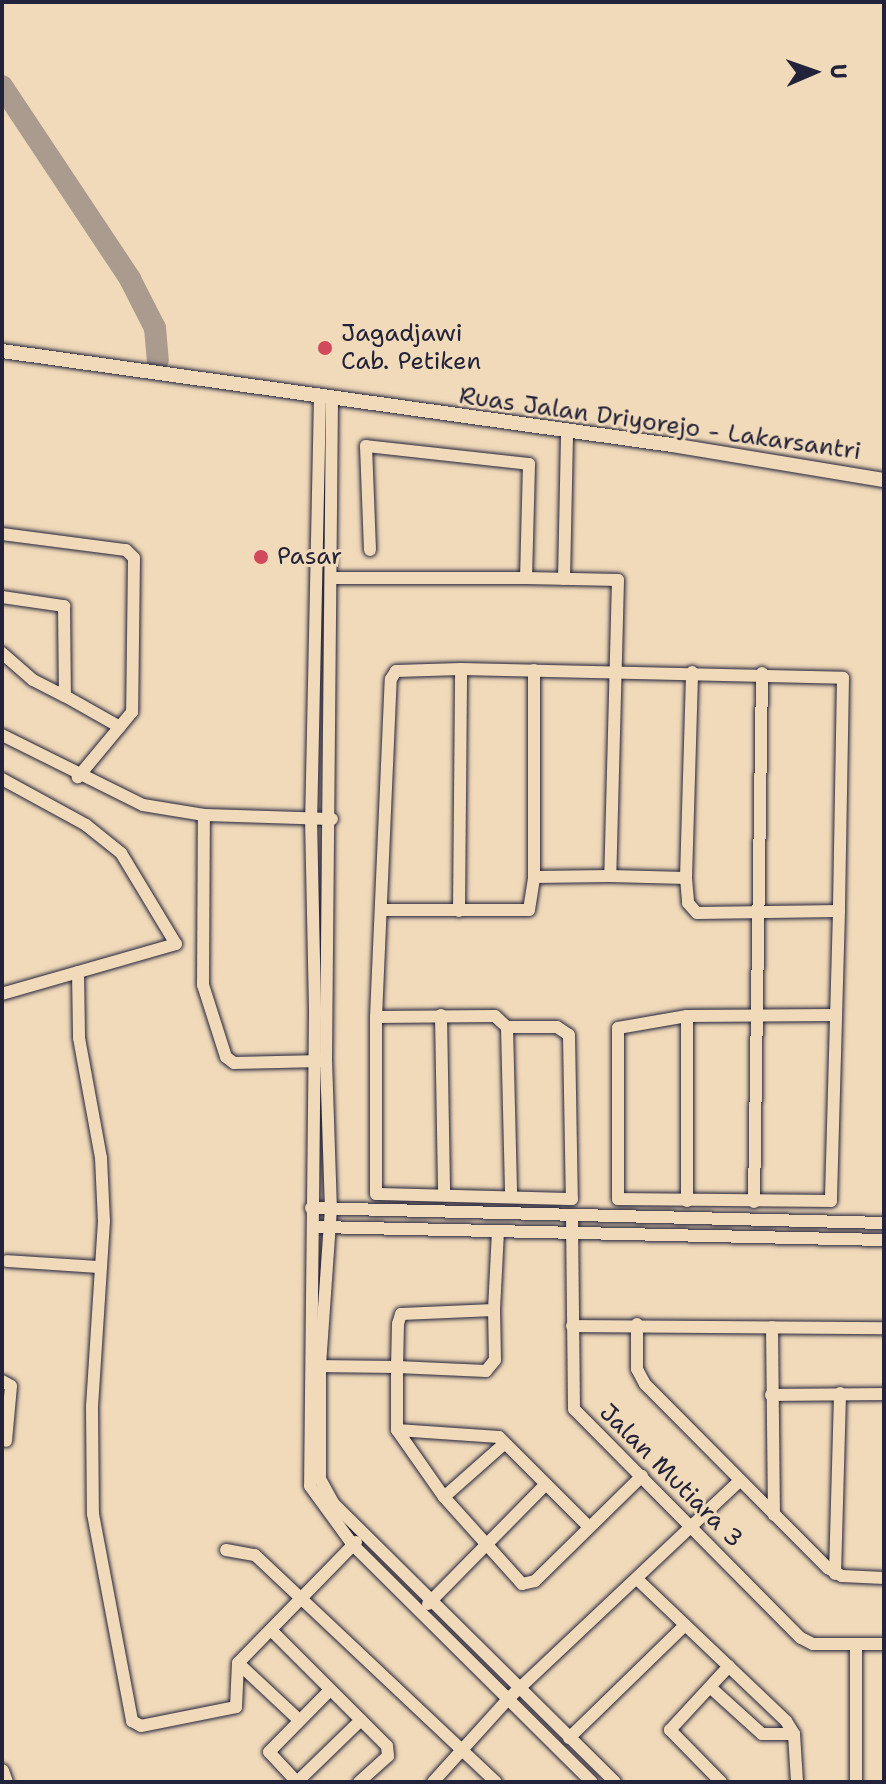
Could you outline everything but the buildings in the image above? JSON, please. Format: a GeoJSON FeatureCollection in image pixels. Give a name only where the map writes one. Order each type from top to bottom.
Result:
{"type":"FeatureCollection","features":[{"type":"Feature","properties":{"kind":"main road","name":"Ruas Jalan Driyorejo - Lakarsantri"},"geometry":{"type":"LineString","coordinates":[[2,351],[567,430],[884,480]]}},
{"type":"Feature","properties":{"kind":"main road"},"geometry":{"type":"LineString","coordinates":[[2,1771],[6,1782]]}},
{"type":"Feature","properties":{"kind":"street"},"geometry":{"type":"LineString","coordinates":[[321,1013],[332,819],[334,578],[326,398]]}},
{"type":"Feature","properties":{"kind":"street"},"geometry":{"type":"LineString","coordinates":[[326,398],[311,818],[321,1061],[331,1208],[326,1227],[314,1366],[310,1486],[353,1545],[428,1604],[615,1782]]}},
{"type":"Feature","properties":{"kind":"street"},"geometry":{"type":"LineString","coordinates":[[564,579],[567,430]]}},
{"type":"Feature","properties":{"kind":"street"},"geometry":{"type":"LineString","coordinates":[[370,550],[366,446],[529,464],[526,578]]}},
{"type":"Feature","properties":{"kind":"street"},"geometry":{"type":"LineString","coordinates":[[2,534],[131,553],[133,707],[78,777]]}},
{"type":"Feature","properties":{"kind":"street"},"geometry":{"type":"LineString","coordinates":[[334,578],[618,580],[610,876]]}},
{"type":"Feature","properties":{"kind":"street"},"geometry":{"type":"LineString","coordinates":[[2,597],[65,608],[65,696]]}},
{"type":"Feature","properties":{"kind":"street"},"geometry":{"type":"LineString","coordinates":[[2,653],[33,680],[120,727]]}},
{"type":"Feature","properties":{"kind":"street"},"geometry":{"type":"LineString","coordinates":[[459,911],[461,669]]}},
{"type":"Feature","properties":{"kind":"street"},"geometry":{"type":"LineString","coordinates":[[376,1017],[495,1016],[507,1027],[557,1027],[569,1035],[572,1049],[572,1199],[444,1192],[376,1194],[376,1017],[391,679],[396,671],[461,669],[762,673],[843,678],[839,911],[831,1201],[618,1199],[618,1028],[687,1016],[836,1015]]}},
{"type":"Feature","properties":{"kind":"street"},"geometry":{"type":"LineString","coordinates":[[381,910],[529,910],[534,877],[534,670]]}},
{"type":"Feature","properties":{"kind":"street"},"geometry":{"type":"LineString","coordinates":[[692,672],[686,878],[688,903],[697,913],[839,911]]}},
{"type":"Feature","properties":{"kind":"street"},"geometry":{"type":"LineString","coordinates":[[754,1202],[762,673]]}},
{"type":"Feature","properties":{"kind":"street"},"geometry":{"type":"LineString","coordinates":[[2,735],[78,777],[143,805],[204,815],[332,819]]}},
{"type":"Feature","properties":{"kind":"street"},"geometry":{"type":"LineString","coordinates":[[2,779],[86,825],[121,853],[176,944]]}},
{"type":"Feature","properties":{"kind":"street"},"geometry":{"type":"LineString","coordinates":[[204,815],[203,985],[226,1057],[234,1063],[321,1061]]}},
{"type":"Feature","properties":{"kind":"street"},"geometry":{"type":"LineString","coordinates":[[534,877],[686,878]]}},
{"type":"Feature","properties":{"kind":"street"},"geometry":{"type":"LineString","coordinates":[[2,994],[202,938]]}},
{"type":"Feature","properties":{"kind":"street"},"geometry":{"type":"LineString","coordinates":[[78,972],[79,1038],[101,1158],[100,1267],[91,1444],[93,1514],[133,1723],[236,1707],[238,1663],[363,1534]]}},
{"type":"Feature","properties":{"kind":"street"},"geometry":{"type":"LineString","coordinates":[[441,1015],[444,1192]]}},
{"type":"Feature","properties":{"kind":"street"},"geometry":{"type":"LineString","coordinates":[[687,1016],[687,1201]]}},
{"type":"Feature","properties":{"kind":"street"},"geometry":{"type":"LineString","coordinates":[[507,1027],[511,1196]]}},
{"type":"Feature","properties":{"kind":"street"},"geometry":{"type":"LineString","coordinates":[[321,1061],[311,1208],[320,1479],[334,1504],[428,1604],[509,1698],[592,1782]]}},
{"type":"Feature","properties":{"kind":"street"},"geometry":{"type":"LineString","coordinates":[[311,1208],[572,1218],[884,1223]]}},
{"type":"Feature","properties":{"kind":"street","name":"Jalan Mutiara 3"},"geometry":{"type":"LineString","coordinates":[[572,1218],[574,1409],[805,1641],[884,1644]]}},
{"type":"Feature","properties":{"kind":"street"},"geometry":{"type":"LineString","coordinates":[[311,1227],[884,1240]]}},
{"type":"Feature","properties":{"kind":"street"},"geometry":{"type":"LineString","coordinates":[[314,1366],[492,1368],[498,1231]]}},
{"type":"Feature","properties":{"kind":"street"},"geometry":{"type":"LineString","coordinates":[[7,1261],[100,1267]]}},
{"type":"Feature","properties":{"kind":"street"},"geometry":{"type":"LineString","coordinates":[[494,1310],[404,1312],[398,1324],[397,1430],[444,1497],[485,1546],[522,1584],[529,1584],[642,1476]]}},
{"type":"Feature","properties":{"kind":"street"},"geometry":{"type":"LineString","coordinates":[[572,1326],[637,1324],[884,1328]]}},
{"type":"Feature","properties":{"kind":"street"},"geometry":{"type":"LineString","coordinates":[[637,1324],[642,1381],[739,1481],[835,1574],[884,1578]]}},
{"type":"Feature","properties":{"kind":"street"},"geometry":{"type":"LineString","coordinates":[[772,1327],[774,1515]]}},
{"type":"Feature","properties":{"kind":"street"},"geometry":{"type":"LineString","coordinates":[[2,1381],[11,1386],[6,1441]]}},
{"type":"Feature","properties":{"kind":"street"},"geometry":{"type":"LineString","coordinates":[[835,1574],[840,1393]]}},
{"type":"Feature","properties":{"kind":"street"},"geometry":{"type":"LineString","coordinates":[[771,1395],[884,1394]]}},
{"type":"Feature","properties":{"kind":"street"},"geometry":{"type":"LineString","coordinates":[[397,1430],[493,1434],[589,1527]]}},
{"type":"Feature","properties":{"kind":"street"},"geometry":{"type":"LineString","coordinates":[[444,1497],[504,1444]]}},
{"type":"Feature","properties":{"kind":"street"},"geometry":{"type":"LineString","coordinates":[[433,1782],[509,1698],[739,1481]]}},
{"type":"Feature","properties":{"kind":"street"},"geometry":{"type":"LineString","coordinates":[[428,1604],[546,1484]]}},
{"type":"Feature","properties":{"kind":"street"},"geometry":{"type":"LineString","coordinates":[[226,1550],[255,1555],[496,1782]]}},
{"type":"Feature","properties":{"kind":"street"},"geometry":{"type":"LineString","coordinates":[[637,1579],[729,1666],[794,1734],[797,1782]]}},
{"type":"Feature","properties":{"kind":"street"},"geometry":{"type":"LineString","coordinates":[[569,1738],[685,1625]]}},
{"type":"Feature","properties":{"kind":"street"},"geometry":{"type":"LineString","coordinates":[[271,1630],[389,1751],[359,1782]]}},
{"type":"Feature","properties":{"kind":"street"},"geometry":{"type":"LineString","coordinates":[[856,1644],[856,1782]]}},
{"type":"Feature","properties":{"kind":"street"},"geometry":{"type":"LineString","coordinates":[[238,1663],[299,1720]]}},
{"type":"Feature","properties":{"kind":"street"},"geometry":{"type":"LineString","coordinates":[[721,1782],[670,1730],[729,1666]]}},
{"type":"Feature","properties":{"kind":"street"},"geometry":{"type":"LineString","coordinates":[[710,1687],[762,1734],[794,1734]]}},
{"type":"Feature","properties":{"kind":"street"},"geometry":{"type":"LineString","coordinates":[[330,1690],[269,1752],[297,1782],[361,1720]]}},
{"type":"Feature","properties":{"kind":"waterway"},"geometry":{"type":"LineString","coordinates":[[2,86],[130,279],[155,328],[158,360]]}},
{"type":"Feature","properties":{"kind":"place","name":"Jagadjawi Cab. Petiken"},"geometry":{"type":"Point","coordinates":[325,348]}},
{"type":"Feature","properties":{"kind":"place","name":"Pasar"},"geometry":{"type":"Point","coordinates":[261,557]}}]}
